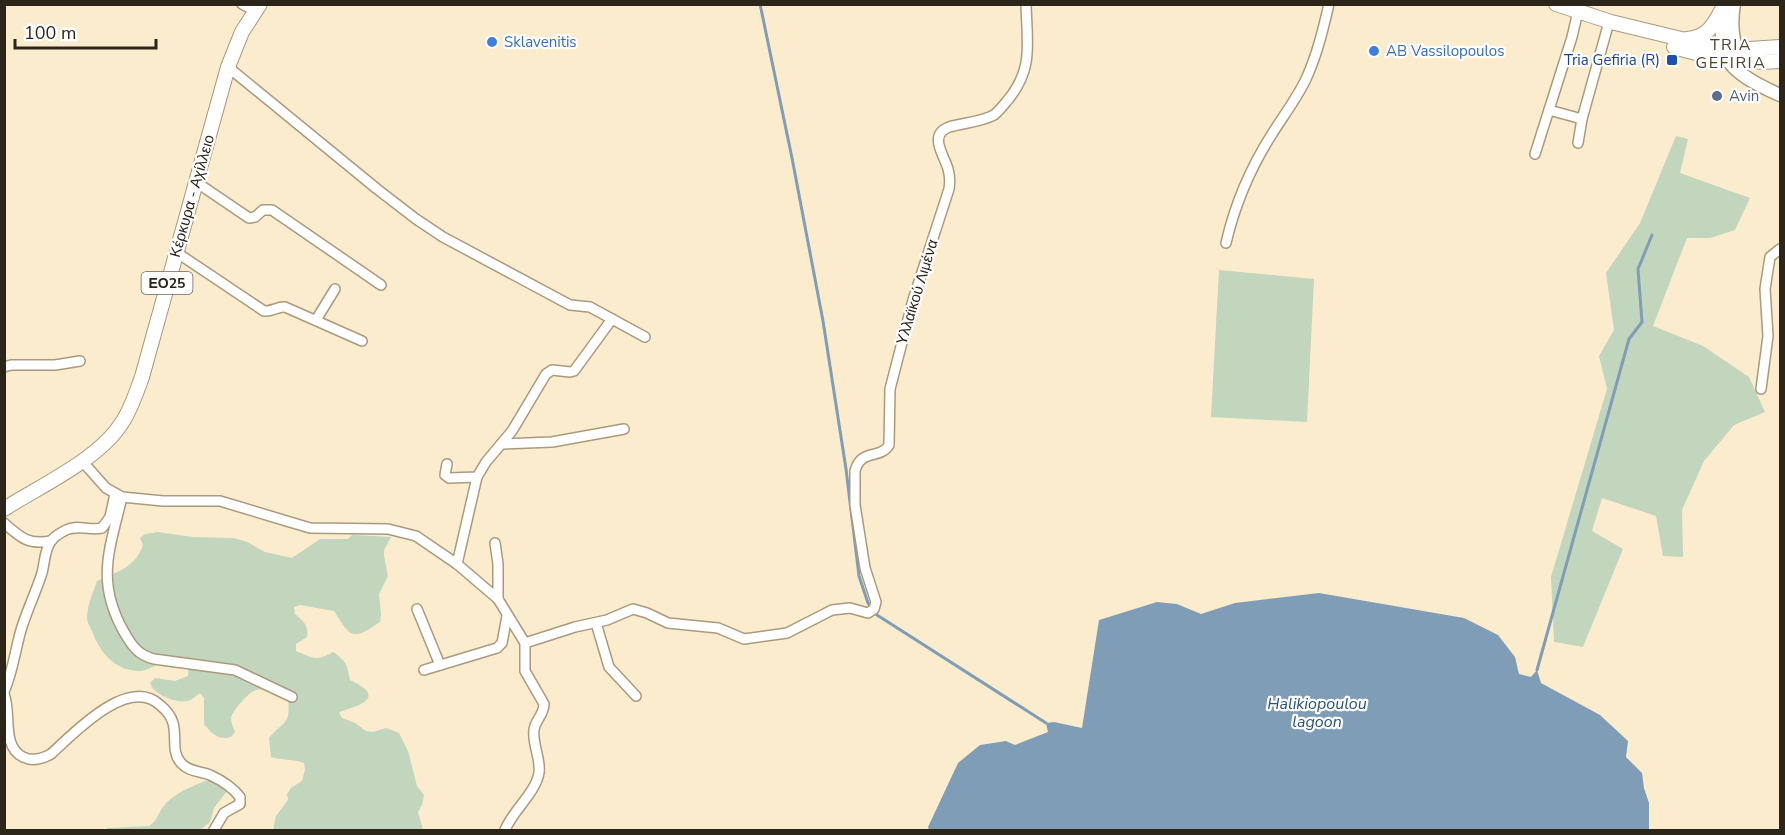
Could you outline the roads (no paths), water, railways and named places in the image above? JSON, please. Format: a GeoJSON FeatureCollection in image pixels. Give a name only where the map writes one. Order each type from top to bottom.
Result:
{"type":"FeatureCollection","features":[{"type":"Feature","properties":{"kind":"main road"},"geometry":{"type":"LineString","coordinates":[[1556,4],[1579,8],[1637,35],[1702,54],[1780,47]]}},
{"type":"Feature","properties":{"kind":"main road"},"geometry":{"type":"LineString","coordinates":[[1682,40],[1696,39],[1709,31],[1726,4]]}},
{"type":"Feature","properties":{"kind":"main road"},"geometry":{"type":"LineString","coordinates":[[1726,4],[1722,15],[1742,73],[1755,83],[1780,95]]}},
{"type":"Feature","properties":{"kind":"main road"},"geometry":{"type":"LineString","coordinates":[[1734,4],[1732,16],[1735,50],[1758,75],[1780,88]]}},
{"type":"Feature","properties":{"kind":"main road","name":"Κέρκυρα - Αχίλλειο"},"geometry":{"type":"LineString","coordinates":[[4,509],[101,447],[121,425],[133,402],[142,377],[228,67],[252,7]]}},
{"type":"Feature","properties":{"kind":"main road"},"geometry":{"type":"LineString","coordinates":[[1610,22],[1682,40],[1735,50],[1763,62],[1780,61]]}},
{"type":"Feature","properties":{"kind":"street","name":"Υλλαϊκού Λιμένα"},"geometry":{"type":"LineString","coordinates":[[596,623],[633,609],[668,623],[718,628],[744,639],[787,633],[832,610],[850,608],[864,613],[872,610],[876,602],[865,568],[855,505],[855,471],[863,457],[884,451],[888,445],[890,389],[913,300],[949,189],[948,169],[939,146],[939,136],[944,128],[983,119],[994,114],[1022,79],[1026,69],[1027,53],[1026,4]]}},
{"type":"Feature","properties":{"kind":"street"},"geometry":{"type":"LineString","coordinates":[[1226,243],[1232,219],[1247,182],[1263,150],[1306,78],[1319,43],[1329,4]]}},
{"type":"Feature","properties":{"kind":"street"},"geometry":{"type":"LineString","coordinates":[[1535,154],[1579,8]]}},
{"type":"Feature","properties":{"kind":"street"},"geometry":{"type":"LineString","coordinates":[[1578,143],[1582,119],[1610,22]]}},
{"type":"Feature","properties":{"kind":"street"},"geometry":{"type":"LineString","coordinates":[[228,67],[377,189],[443,237],[570,305],[590,307],[645,337]]}},
{"type":"Feature","properties":{"kind":"street"},"geometry":{"type":"LineString","coordinates":[[1549,110],[1582,119]]}},
{"type":"Feature","properties":{"kind":"street"},"geometry":{"type":"LineString","coordinates":[[196,182],[249,218],[255,217],[263,210],[272,210],[381,285]]}},
{"type":"Feature","properties":{"kind":"street"},"geometry":{"type":"LineString","coordinates":[[1761,389],[1768,336],[1766,280],[1770,257],[1780,249]]}},
{"type":"Feature","properties":{"kind":"street"},"geometry":{"type":"LineString","coordinates":[[176,252],[264,311],[284,307],[362,341]]}},
{"type":"Feature","properties":{"kind":"street"},"geometry":{"type":"LineString","coordinates":[[316,320],[335,290]]}},
{"type":"Feature","properties":{"kind":"street"},"geometry":{"type":"LineString","coordinates":[[457,564],[477,477],[486,462],[512,430],[548,372],[552,370],[574,371],[612,319]]}},
{"type":"Feature","properties":{"kind":"street"},"geometry":{"type":"LineString","coordinates":[[4,367],[55,365],[80,361]]}},
{"type":"Feature","properties":{"kind":"street"},"geometry":{"type":"LineString","coordinates":[[501,444],[552,442],[624,429]]}},
{"type":"Feature","properties":{"kind":"street"},"geometry":{"type":"LineString","coordinates":[[82,461],[97,480],[119,495],[163,501],[220,501],[310,528],[388,529],[416,536],[457,564],[498,599],[525,643],[525,671],[544,704],[544,710],[534,730],[540,764],[536,783],[512,816],[506,831]]}},
{"type":"Feature","properties":{"kind":"street"},"geometry":{"type":"LineString","coordinates":[[447,464],[445,475],[448,478],[477,477]]}},
{"type":"Feature","properties":{"kind":"street"},"geometry":{"type":"LineString","coordinates":[[119,495],[110,517],[102,528],[75,527],[62,532],[51,541],[21,630],[12,673],[4,693],[8,703],[9,739],[20,755],[32,760],[43,758],[51,754],[92,718],[125,698],[142,696],[157,702],[173,724],[175,751],[179,761],[188,769],[220,780],[240,797],[240,804],[224,813],[214,831]]}},
{"type":"Feature","properties":{"kind":"street"},"geometry":{"type":"LineString","coordinates":[[119,495],[106,562],[106,577],[110,600],[117,620],[134,649],[154,659],[235,670],[292,697]]}},
{"type":"Feature","properties":{"kind":"street"},"geometry":{"type":"LineString","coordinates":[[4,524],[29,542],[51,541]]}},
{"type":"Feature","properties":{"kind":"street"},"geometry":{"type":"LineString","coordinates":[[495,543],[498,564],[498,599]]}},
{"type":"Feature","properties":{"kind":"street"},"geometry":{"type":"LineString","coordinates":[[417,609],[441,665]]}},
{"type":"Feature","properties":{"kind":"street"},"geometry":{"type":"LineString","coordinates":[[424,670],[497,648],[502,643],[507,616]]}},
{"type":"Feature","properties":{"kind":"street"},"geometry":{"type":"LineString","coordinates":[[525,643],[575,627],[596,623],[609,667],[636,696]]}},
{"type":"Feature","properties":{"kind":"water","name":"Halikiopoulou lagoon"},"geometry":{"type":"Polygon","coordinates":[[[1319,593],[1464,618],[1498,635],[1515,657],[1519,674],[1531,677],[1537,670],[1541,683],[1600,715],[1628,741],[1626,757],[1642,773],[1649,803],[1649,830],[929,830],[928,827],[958,763],[980,745],[1006,741],[1015,745],[1048,732],[1046,723],[1054,722],[1082,728],[1099,620],[1157,602],[1177,604],[1201,614],[1235,603],[1319,593]]]}},
{"type":"Feature","properties":{"kind":"waterway"},"geometry":{"type":"LineString","coordinates":[[760,4],[823,321],[846,469],[859,576],[868,603],[877,615],[1046,723]]}},
{"type":"Feature","properties":{"kind":"waterway"},"geometry":{"type":"LineString","coordinates":[[1537,670],[1629,339],[1642,322],[1638,269],[1652,235]]}},
{"type":"Feature","properties":{"kind":"place","name":"Sklavenitis"},"geometry":{"type":"Point","coordinates":[492,42]}},
{"type":"Feature","properties":{"kind":"place","name":"AB Vassilopoulos"},"geometry":{"type":"Point","coordinates":[1374,51]}},
{"type":"Feature","properties":{"kind":"place","name":"Tria Gefiria (R)"},"geometry":{"type":"Point","coordinates":[1672,60]}},
{"type":"Feature","properties":{"kind":"place","name":"Avin"},"geometry":{"type":"Point","coordinates":[1717,96]}},
{"type":"Feature","properties":{"kind":"district","name":"TRIA GEFIRIA"},"geometry":{"type":"Point","coordinates":[1731,54]}}]}
